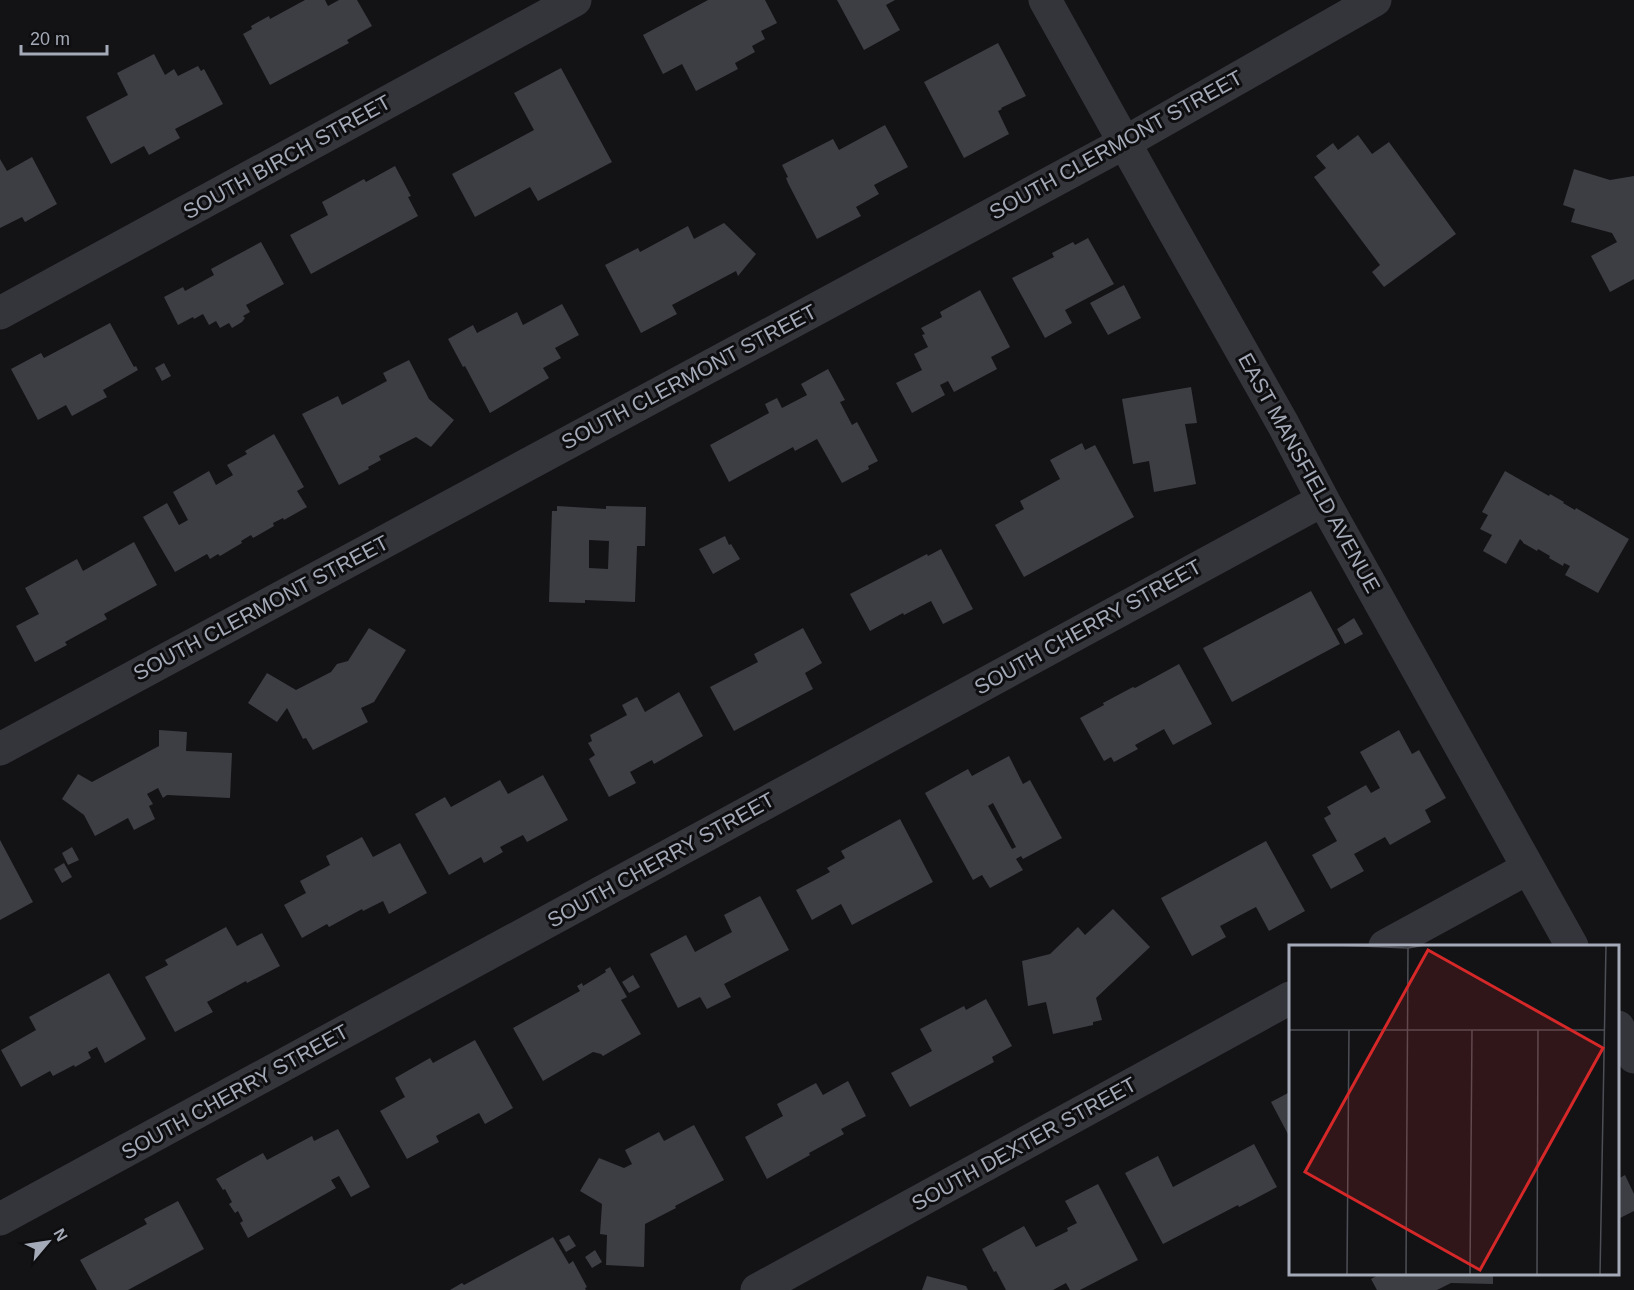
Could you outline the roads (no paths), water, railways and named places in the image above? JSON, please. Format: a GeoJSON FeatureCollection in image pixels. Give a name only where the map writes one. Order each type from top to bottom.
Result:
{"type":"FeatureCollection","features":[{"type":"Feature","properties":{"kind":"street","name":"SOUTH BIRCH STREET"},"geometry":{"type":"LineString","coordinates":[[0,313],[575,0]]}},
{"type":"Feature","properties":{"kind":"street","name":"EAST MANSFIELD AVENUE"},"geometry":{"type":"LineString","coordinates":[[1045,0],[1571,945]]}},
{"type":"Feature","properties":{"kind":"street","name":"SOUTH CLERMONT STREET"},"geometry":{"type":"LineString","coordinates":[[0,749],[1124,142],[1376,0]]}},
{"type":"Feature","properties":{"kind":"street","name":"SOUTH CHERRY STREET"},"geometry":{"type":"LineString","coordinates":[[0,1220],[1323,500]]}},
{"type":"Feature","properties":{"kind":"street"},"geometry":{"type":"LineString","coordinates":[[1387,945],[1528,868]]}},
{"type":"Feature","properties":{"kind":"street","name":"SOUTH DEXTER STREET"},"geometry":{"type":"LineString","coordinates":[[757,1290],[1289,999]]}},
{"type":"Feature","properties":{"kind":"street"},"geometry":{"type":"LineString","coordinates":[[1619,1031],[1634,1057]]}}]}
